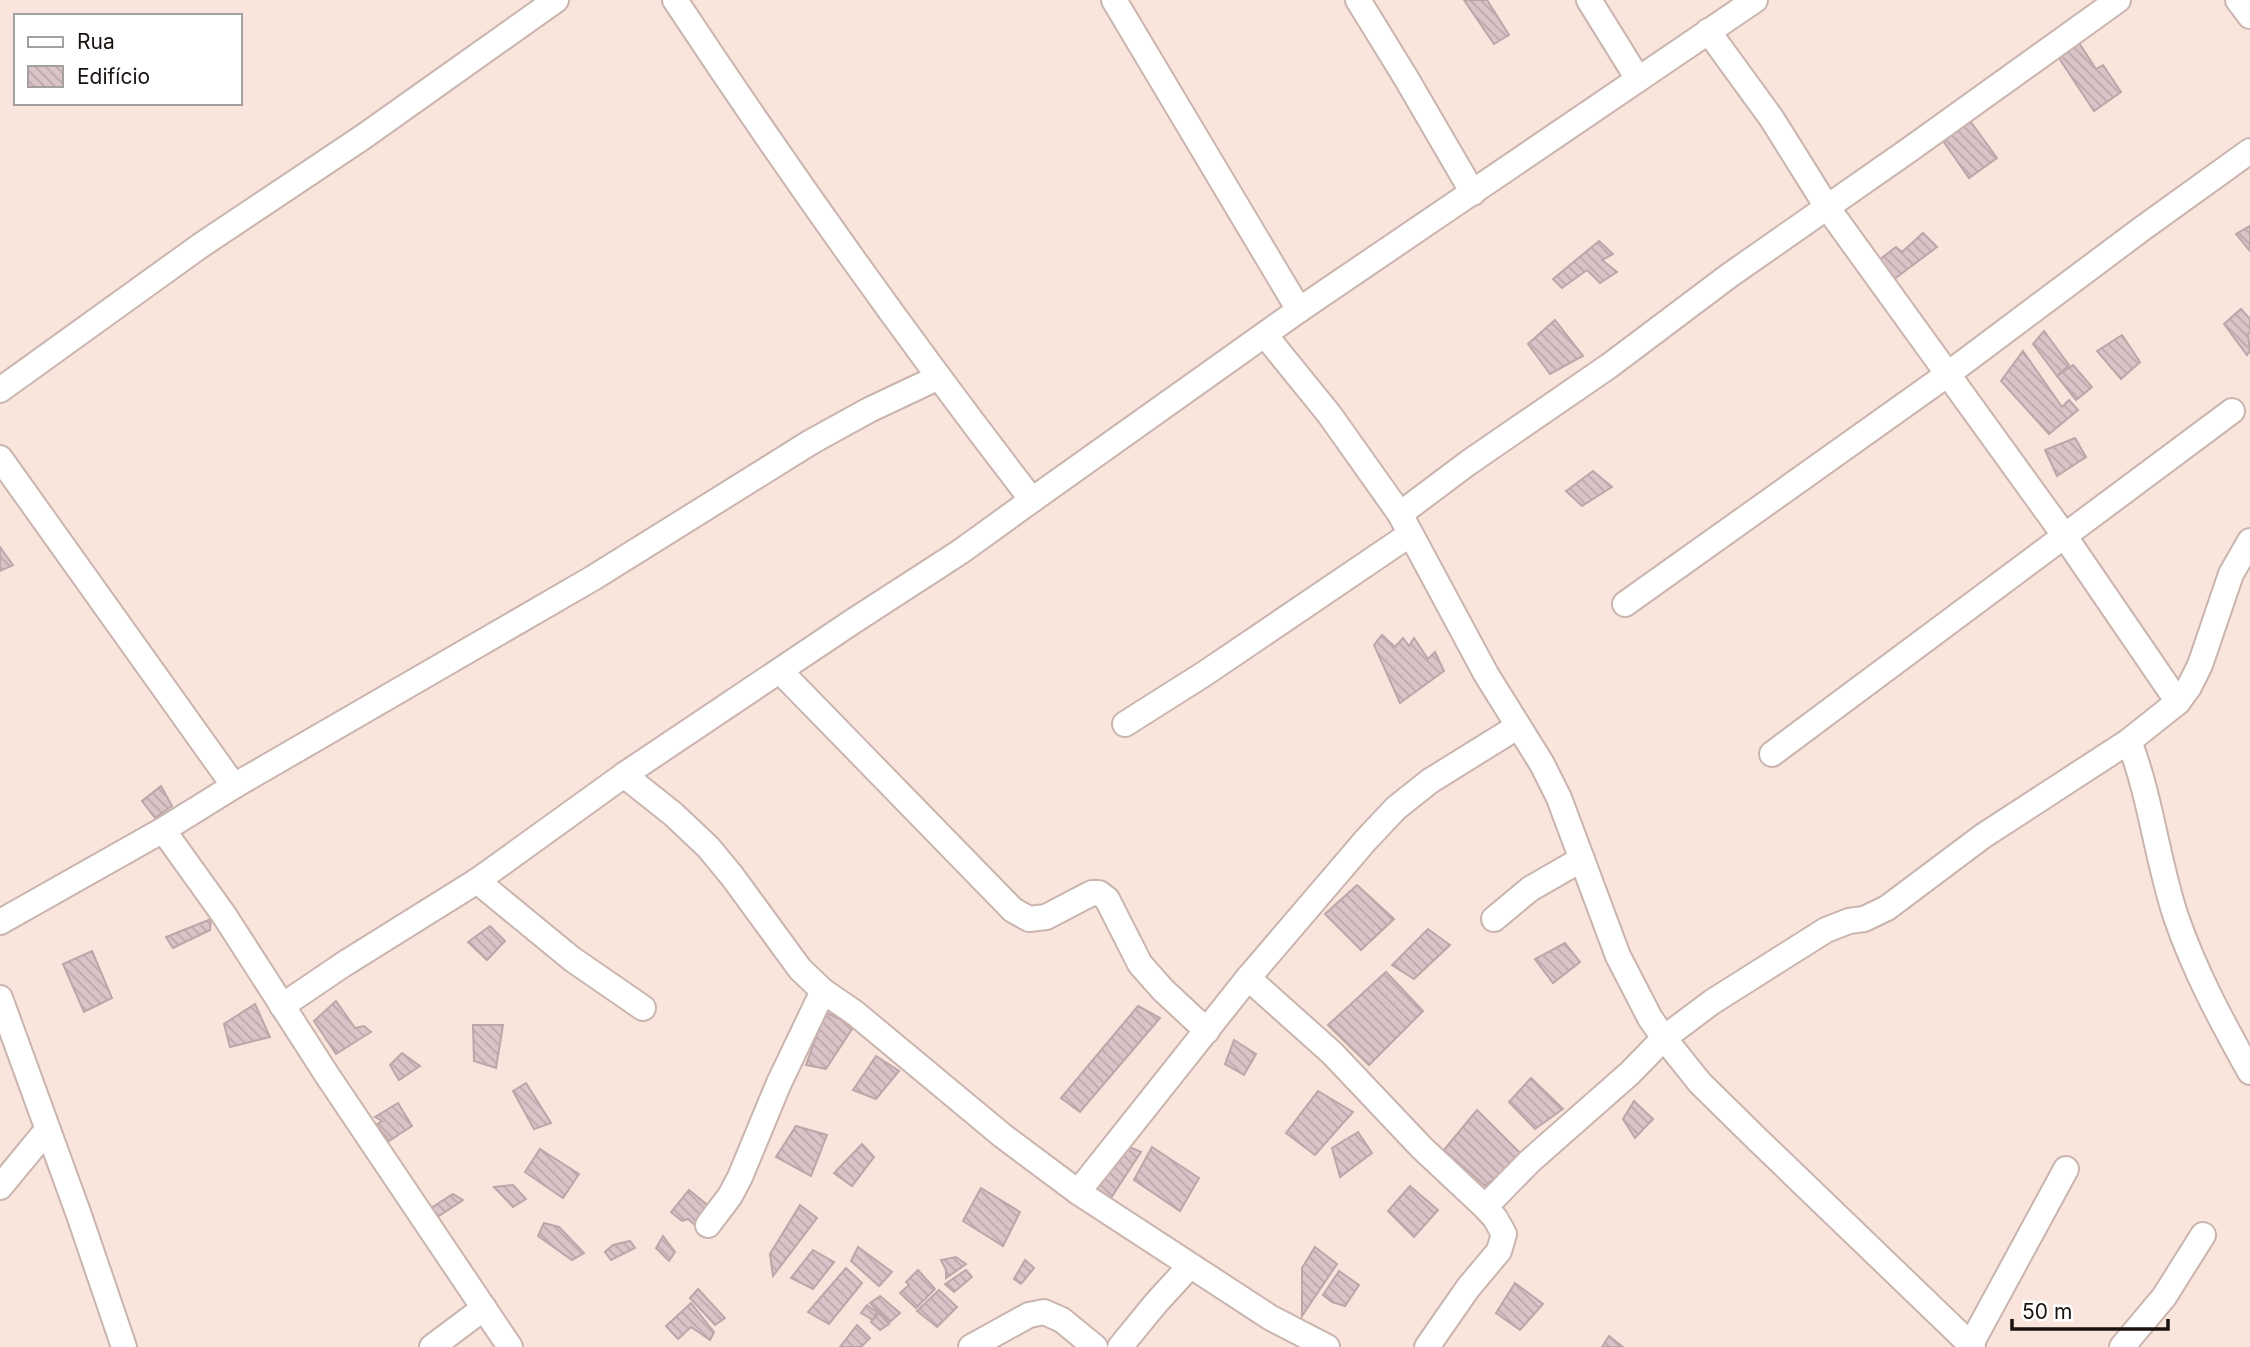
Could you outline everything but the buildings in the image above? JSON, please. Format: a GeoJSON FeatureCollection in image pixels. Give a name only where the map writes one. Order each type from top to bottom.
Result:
{"type":"FeatureCollection","features":[{"type":"Feature","properties":{"kind":"street"},"geometry":{"type":"LineString","coordinates":[[0,390],[201,246],[363,137],[556,0]]}},
{"type":"Feature","properties":{"kind":"street"},"geometry":{"type":"LineString","coordinates":[[675,0],[736,91],[939,377],[1032,500]]}},
{"type":"Feature","properties":{"kind":"street"},"geometry":{"type":"LineString","coordinates":[[1114,0],[1299,310]]}},
{"type":"Feature","properties":{"kind":"street"},"geometry":{"type":"LineString","coordinates":[[1357,0],[1473,193]]}},
{"type":"Feature","properties":{"kind":"street"},"geometry":{"type":"LineString","coordinates":[[1589,0],[1637,79]]}},
{"type":"Feature","properties":{"kind":"street"},"geometry":{"type":"LineString","coordinates":[[282,1006],[363,951],[477,881],[624,775],[960,552],[1299,310],[1755,0]]}},
{"type":"Feature","properties":{"kind":"street"},"geometry":{"type":"LineString","coordinates":[[1125,724],[1205,674],[1405,524],[1468,463],[1609,366],[2118,0]]}},
{"type":"Feature","properties":{"kind":"street"},"geometry":{"type":"LineString","coordinates":[[2238,0],[2250,16]]}},
{"type":"Feature","properties":{"kind":"street"},"geometry":{"type":"LineString","coordinates":[[1708,31],[1772,119],[1828,206],[2065,537],[2178,702]]}},
{"type":"Feature","properties":{"kind":"street"},"geometry":{"type":"LineString","coordinates":[[1625,604],[1948,374],[2250,151]]}},
{"type":"Feature","properties":{"kind":"street"},"geometry":{"type":"LineString","coordinates":[[1265,335],[1329,414],[1405,524],[1559,798],[1618,956],[1650,1018],[1700,1083],[1972,1346],[2066,1169]]}},
{"type":"Feature","properties":{"kind":"street"},"geometry":{"type":"LineString","coordinates":[[0,922],[163,830],[593,578],[811,442],[869,410],[939,377]]}},
{"type":"Feature","properties":{"kind":"street"},"geometry":{"type":"LineString","coordinates":[[1772,754],[1877,673],[2065,537],[2232,411]]}},
{"type":"Feature","properties":{"kind":"street"},"geometry":{"type":"LineString","coordinates":[[0,458],[234,786]]}},
{"type":"Feature","properties":{"kind":"street"},"geometry":{"type":"LineString","coordinates":[[1485,1207],[1530,1161],[1630,1073],[1664,1038],[1712,1002],[1826,930],[1864,919],[1887,908],[1983,836],[2129,741],[2178,702],[2200,665],[2231,574],[2250,541]]}},
{"type":"Feature","properties":{"kind":"street"},"geometry":{"type":"LineString","coordinates":[[780,671],[1013,910],[1029,919],[1046,917],[1092,892],[1107,899],[1140,964],[1163,990],[1207,1031]]}},
{"type":"Feature","properties":{"kind":"street"},"geometry":{"type":"LineString","coordinates":[[1078,1192],[1248,978],[1396,808],[1430,781],[1517,727]]}},
{"type":"Feature","properties":{"kind":"street"},"geometry":{"type":"LineString","coordinates":[[2129,741],[2139,767],[2176,916],[2207,996],[2250,1072]]}},
{"type":"Feature","properties":{"kind":"street"},"geometry":{"type":"LineString","coordinates":[[624,775],[673,814],[708,847],[739,884],[800,969],[822,990],[855,1013],[977,1115],[1078,1192],[1271,1318],[1327,1347]]}},
{"type":"Feature","properties":{"kind":"street"},"geometry":{"type":"LineString","coordinates":[[163,830],[224,915],[510,1347]]}},
{"type":"Feature","properties":{"kind":"street"},"geometry":{"type":"LineString","coordinates":[[1494,919],[1530,889],[1583,859]]}},
{"type":"Feature","properties":{"kind":"street"},"geometry":{"type":"LineString","coordinates":[[477,881],[572,960],[643,1008]]}},
{"type":"Feature","properties":{"kind":"street"},"geometry":{"type":"LineString","coordinates":[[1248,978],[1332,1053],[1422,1147],[1485,1207],[1504,1234],[1499,1251],[1468,1288],[1426,1347]]}},
{"type":"Feature","properties":{"kind":"street"},"geometry":{"type":"LineString","coordinates":[[708,1225],[730,1196],[740,1177],[822,990]]}},
{"type":"Feature","properties":{"kind":"street"},"geometry":{"type":"LineString","coordinates":[[0,998],[124,1347]]}},
{"type":"Feature","properties":{"kind":"street"},"geometry":{"type":"LineString","coordinates":[[0,1188],[47,1130]]}},
{"type":"Feature","properties":{"kind":"street"},"geometry":{"type":"LineString","coordinates":[[2122,1347],[2165,1297],[2203,1235]]}},
{"type":"Feature","properties":{"kind":"street"},"geometry":{"type":"LineString","coordinates":[[1120,1347],[1190,1266]]}},
{"type":"Feature","properties":{"kind":"street"},"geometry":{"type":"LineString","coordinates":[[432,1347],[484,1308]]}},
{"type":"Feature","properties":{"kind":"street"},"geometry":{"type":"LineString","coordinates":[[971,1347],[1029,1315],[1044,1312],[1062,1320],[1096,1347]]}}]}
